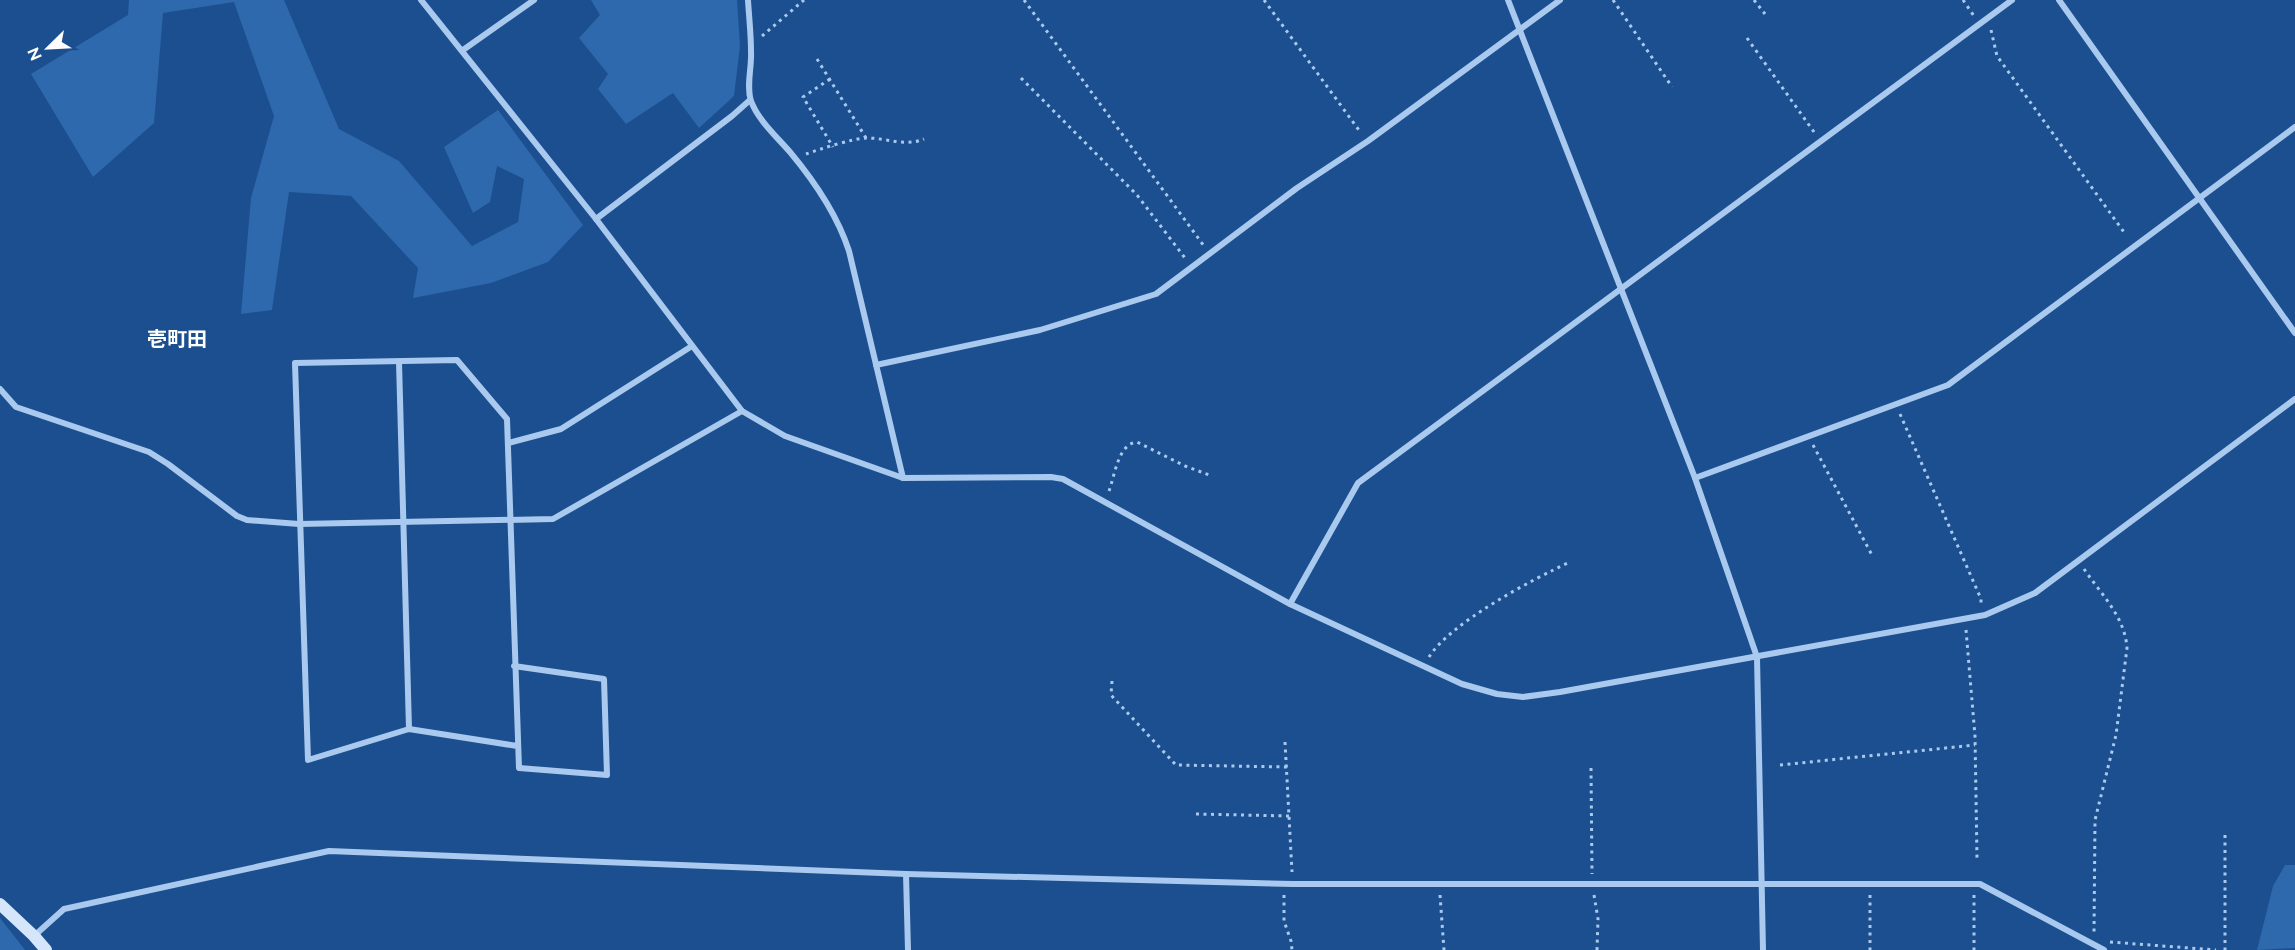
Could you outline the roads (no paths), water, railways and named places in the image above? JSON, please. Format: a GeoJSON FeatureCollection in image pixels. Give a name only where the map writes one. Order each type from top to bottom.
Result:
{"type":"FeatureCollection","features":[{"type":"Feature","properties":{"kind":"street"},"geometry":{"type":"LineString","coordinates":[[421,0],[596,219],[742,411],[785,436],[903,478],[1051,477],[1063,479],[1290,604],[1462,684],[1497,694],[1523,697],[1982,616],[2034,593],[2295,399]]}},
{"type":"Feature","properties":{"kind":"street"},"geometry":{"type":"LineString","coordinates":[[463,50],[534,0]]}},
{"type":"Feature","properties":{"kind":"street"},"geometry":{"type":"LineString","coordinates":[[748,0],[751,44],[750,100],[760,117],[795,159],[832,210],[842,229],[849,250],[903,478]]}},
{"type":"Feature","properties":{"kind":"street"},"geometry":{"type":"LineString","coordinates":[[1508,0],[1695,478],[1757,657],[1763,950]]}},
{"type":"Feature","properties":{"kind":"street"},"geometry":{"type":"LineString","coordinates":[[876,365],[1040,330],[1156,294],[1297,188],[1368,141],[1560,0]]}},
{"type":"Feature","properties":{"kind":"street"},"geometry":{"type":"LineString","coordinates":[[1290,604],[1358,483],[2012,0]]}},
{"type":"Feature","properties":{"kind":"street"},"geometry":{"type":"LineString","coordinates":[[2059,0],[2295,333]]}},
{"type":"Feature","properties":{"kind":"street"},"geometry":{"type":"LineString","coordinates":[[596,219],[750,100]]}},
{"type":"Feature","properties":{"kind":"street"},"geometry":{"type":"LineString","coordinates":[[1695,478],[1948,385],[2295,127]]}},
{"type":"Feature","properties":{"kind":"street"},"geometry":{"type":"LineString","coordinates":[[508,443],[561,429],[692,346]]}},
{"type":"Feature","properties":{"kind":"street"},"geometry":{"type":"LineString","coordinates":[[514,666],[604,679],[607,775],[519,768],[514,666],[507,419],[457,360],[295,363],[308,760],[409,729],[517,746]]}},
{"type":"Feature","properties":{"kind":"street"},"geometry":{"type":"LineString","coordinates":[[399,362],[409,729]]}},
{"type":"Feature","properties":{"kind":"street"},"geometry":{"type":"LineString","coordinates":[[0,389],[16,407],[150,452],[237,516],[247,520],[299,524],[553,519],[742,411]]}},
{"type":"Feature","properties":{"kind":"street"},"geometry":{"type":"LineString","coordinates":[[34,936],[64,909],[329,851],[906,874],[1284,884],[1980,884],[2104,950]]}},
{"type":"Feature","properties":{"kind":"street"},"geometry":{"type":"LineString","coordinates":[[906,874],[908,950]]}},
{"type":"Feature","properties":{"kind":"street"},"geometry":{"type":"LineString","coordinates":[[0,904],[46,950]]}},
{"type":"Feature","properties":{"kind":"district","name":"壱町田"},"geometry":{"type":"Point","coordinates":[177,339]}}]}
